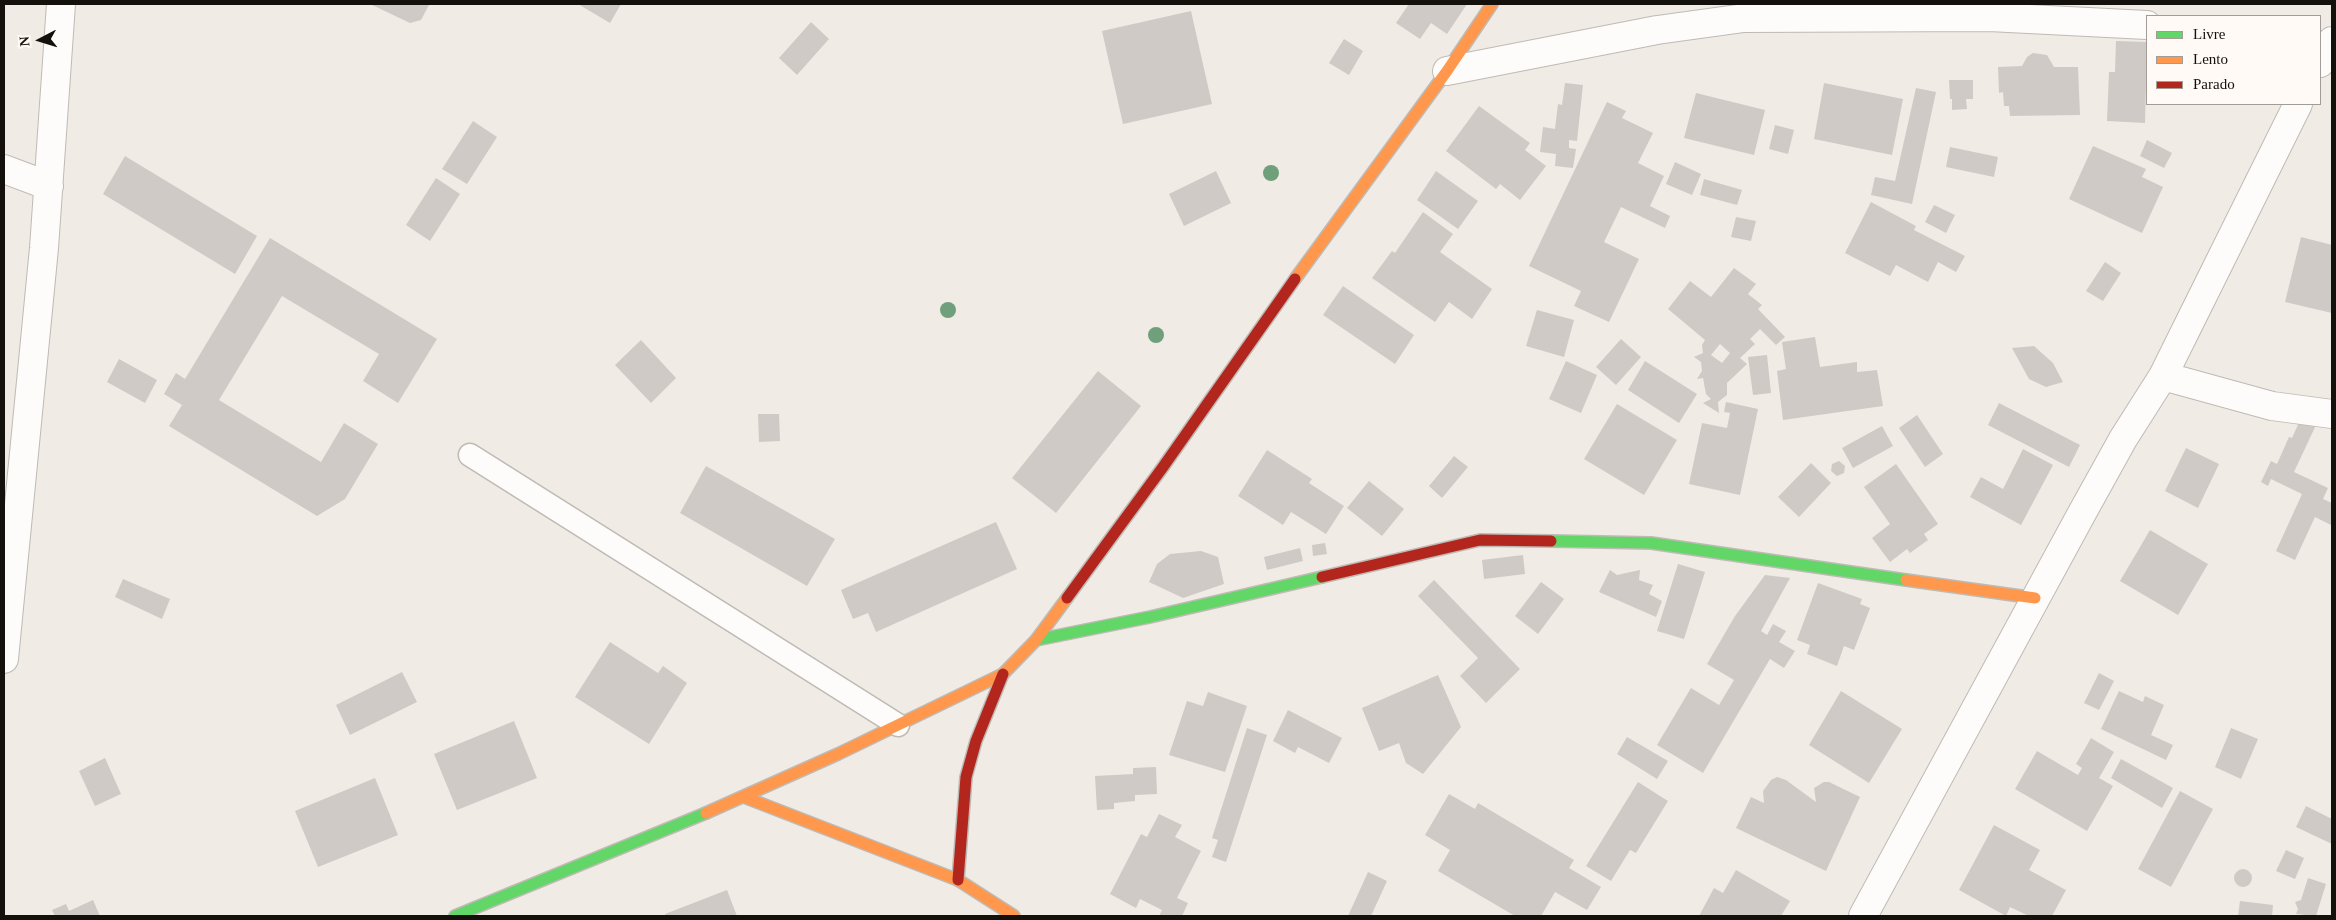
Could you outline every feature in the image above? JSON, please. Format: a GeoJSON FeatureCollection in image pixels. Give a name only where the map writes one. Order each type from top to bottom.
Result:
{"type":"FeatureCollection","features":[{"type":"Feature","properties":{"kind":"main road"},"geometry":{"type":"LineString","coordinates":[[455,916],[744,797],[1003,674],[1036,640],[1163,468],[1300,272],[1447,71],[1492,4]]}},
{"type":"Feature","properties":{"kind":"main road"},"geometry":{"type":"LineString","coordinates":[[1036,640],[1159,614],[1480,540],[1652,543],[2035,598]]}},
{"type":"Feature","properties":{"kind":"main road"},"geometry":{"type":"LineString","coordinates":[[958,880],[966,776],[976,741],[1003,674]]}},
{"type":"Feature","properties":{"kind":"main road"},"geometry":{"type":"LineString","coordinates":[[744,797],[958,880],[1014,916]]}},
{"type":"Feature","properties":{"kind":"street"},"geometry":{"type":"LineString","coordinates":[[4,659],[49,186],[61,4]]}},
{"type":"Feature","properties":{"kind":"street"},"geometry":{"type":"LineString","coordinates":[[1447,71],[1657,30],[1744,18],[1989,17],[2146,24]]}},
{"type":"Feature","properties":{"kind":"street"},"geometry":{"type":"LineString","coordinates":[[2321,61],[2332,41]]}},
{"type":"Feature","properties":{"kind":"street"},"geometry":{"type":"LineString","coordinates":[[1863,916],[2123,438],[2163,376],[2298,105]]}},
{"type":"Feature","properties":{"kind":"street"},"geometry":{"type":"LineString","coordinates":[[4,169],[49,186]]}},
{"type":"Feature","properties":{"kind":"street"},"geometry":{"type":"LineString","coordinates":[[2163,376],[2272,406],[2332,414]]}},
{"type":"Feature","properties":{"kind":"lane"},"geometry":{"type":"LineString","coordinates":[[470,455],[898,725]]}},
{"type":"Feature","properties":{"kind":"building"},"geometry":{"type":"Polygon","coordinates":[[[370,4],[429,5],[421,20],[410,23],[370,4]]]}},
{"type":"Feature","properties":{"kind":"building"},"geometry":{"type":"Polygon","coordinates":[[[578,4],[621,4],[610,23],[578,4]]]}},
{"type":"Feature","properties":{"kind":"building"},"geometry":{"type":"Polygon","coordinates":[[[1409,4],[1467,4],[1447,34],[1431,23],[1420,39],[1396,23],[1409,4]]]}},
{"type":"Feature","properties":{"kind":"building"},"geometry":{"type":"Polygon","coordinates":[[[1191,11],[1212,104],[1123,124],[1102,31],[1191,11]]]}},
{"type":"Feature","properties":{"kind":"building"},"geometry":{"type":"Polygon","coordinates":[[[811,22],[829,39],[797,75],[779,58],[811,22]]]}},
{"type":"Feature","properties":{"kind":"building"},"geometry":{"type":"Polygon","coordinates":[[[1344,39],[1363,51],[1349,75],[1329,63],[1344,39]]]}},
{"type":"Feature","properties":{"kind":"building"},"geometry":{"type":"Polygon","coordinates":[[[2116,41],[2146,42],[2145,123],[2107,121],[2109,72],[2115,72],[2116,41]]]}},
{"type":"Feature","properties":{"kind":"building"},"geometry":{"type":"Polygon","coordinates":[[[2033,53],[2047,55],[2054,67],[2078,67],[2080,115],[2010,116],[2009,106],[2004,106],[2003,92],[1999,93],[1998,67],[2022,66],[2027,57],[2033,53]]]}},
{"type":"Feature","properties":{"kind":"building"},"geometry":{"type":"Polygon","coordinates":[[[1949,80],[1973,80],[1973,99],[1966,99],[1967,109],[1952,110],[1949,80]]]}},
{"type":"Feature","properties":{"kind":"building"},"geometry":{"type":"Polygon","coordinates":[[[1565,83],[1583,85],[1577,141],[1569,140],[1569,148],[1576,149],[1573,168],[1555,166],[1556,154],[1540,152],[1543,127],[1555,129],[1558,104],[1562,105],[1565,83]]]}},
{"type":"Feature","properties":{"kind":"building"},"geometry":{"type":"Polygon","coordinates":[[[1824,83],[1903,99],[1892,155],[1814,139],[1824,83]]]}},
{"type":"Feature","properties":{"kind":"building"},"geometry":{"type":"Polygon","coordinates":[[[1916,88],[1936,92],[1912,204],[1871,195],[1875,177],[1895,181],[1916,88]]]}},
{"type":"Feature","properties":{"kind":"building"},"geometry":{"type":"Polygon","coordinates":[[[1696,93],[1765,110],[1754,155],[1684,138],[1696,93]]]}},
{"type":"Feature","properties":{"kind":"building"},"geometry":{"type":"Polygon","coordinates":[[[1607,102],[1626,111],[1622,118],[1653,133],[1638,163],[1664,176],[1650,206],[1670,216],[1665,228],[1621,207],[1604,242],[1639,259],[1609,322],[1574,306],[1581,291],[1529,266],[1607,102]]]}},
{"type":"Feature","properties":{"kind":"building"},"geometry":{"type":"Polygon","coordinates":[[[1479,106],[1530,143],[1525,150],[1546,166],[1520,200],[1500,184],[1496,189],[1446,151],[1479,106]]]}},
{"type":"Feature","properties":{"kind":"building"},"geometry":{"type":"Polygon","coordinates":[[[473,121],[497,137],[467,184],[442,169],[473,121]]]}},
{"type":"Feature","properties":{"kind":"building"},"geometry":{"type":"Polygon","coordinates":[[[1775,125],[1794,130],[1788,154],[1769,149],[1775,125]]]}},
{"type":"Feature","properties":{"kind":"building"},"geometry":{"type":"Polygon","coordinates":[[[2147,140],[2172,153],[2164,168],[2140,156],[2147,140]]]}},
{"type":"Feature","properties":{"kind":"building"},"geometry":{"type":"Polygon","coordinates":[[[2093,146],[2146,169],[2142,177],[2163,187],[2142,233],[2069,199],[2093,146]]]}},
{"type":"Feature","properties":{"kind":"building"},"geometry":{"type":"Polygon","coordinates":[[[1950,147],[1998,157],[1994,177],[1946,167],[1950,147]]]}},
{"type":"Feature","properties":{"kind":"building"},"geometry":{"type":"Polygon","coordinates":[[[125,156],[257,236],[235,274],[103,194],[125,156]]]}},
{"type":"Feature","properties":{"kind":"building"},"geometry":{"type":"Polygon","coordinates":[[[1675,162],[1701,174],[1692,195],[1666,184],[1675,162]]]}},
{"type":"Feature","properties":{"kind":"building"},"geometry":{"type":"Polygon","coordinates":[[[1216,171],[1231,203],[1184,226],[1169,194],[1216,171]]]}},
{"type":"Feature","properties":{"kind":"building"},"geometry":{"type":"Polygon","coordinates":[[[1436,171],[1478,201],[1458,229],[1417,200],[1436,171]]]}},
{"type":"Feature","properties":{"kind":"building"},"geometry":{"type":"Polygon","coordinates":[[[436,178],[460,194],[430,241],[406,225],[436,178]]]}},
{"type":"Feature","properties":{"kind":"building"},"geometry":{"type":"Polygon","coordinates":[[[1704,179],[1742,190],[1737,205],[1700,195],[1704,179]]]}},
{"type":"Feature","properties":{"kind":"building"},"geometry":{"type":"Polygon","coordinates":[[[1871,202],[1916,226],[1914,230],[1965,256],[1956,272],[1938,262],[1928,282],[1896,265],[1890,276],[1845,253],[1871,202]]]}},
{"type":"Feature","properties":{"kind":"building"},"geometry":{"type":"Polygon","coordinates":[[[1934,205],[1955,215],[1946,233],[1925,222],[1934,205]]]}},
{"type":"Feature","properties":{"kind":"building"},"geometry":{"type":"Polygon","coordinates":[[[1423,212],[1453,234],[1440,252],[1492,289],[1472,319],[1449,302],[1435,322],[1372,278],[1392,251],[1395,253],[1423,212]]]}},
{"type":"Feature","properties":{"kind":"building"},"geometry":{"type":"Polygon","coordinates":[[[1736,217],[1756,221],[1751,241],[1731,237],[1736,217]]]}},
{"type":"Feature","properties":{"kind":"building"},"geometry":{"type":"Polygon","coordinates":[[[2301,237],[2332,245],[2332,313],[2285,302],[2301,237]]]}},
{"type":"Feature","properties":{"kind":"building"},"geometry":{"type":"Polygon","coordinates":[[[270,238],[437,339],[398,403],[363,381],[379,354],[282,296],[219,400],[321,462],[344,423],[378,444],[345,499],[317,516],[169,426],[182,405],[164,394],[176,373],[185,379],[270,238]]]}},
{"type":"Feature","properties":{"kind":"building"},"geometry":{"type":"Polygon","coordinates":[[[2105,262],[2121,273],[2103,301],[2086,291],[2105,262]]]}},
{"type":"Feature","properties":{"kind":"building"},"geometry":{"type":"Polygon","coordinates":[[[1734,268],[1756,284],[1748,294],[1762,305],[1758,309],[1785,337],[1776,345],[1760,329],[1750,339],[1755,344],[1740,358],[1747,364],[1727,383],[1727,395],[1718,402],[1719,413],[1703,403],[1711,399],[1706,394],[1703,378],[1697,379],[1702,371],[1701,362],[1694,357],[1703,353],[1702,345],[1705,340],[1668,309],[1690,281],[1711,297],[1734,268]],[[1720,344],[1711,355],[1722,363],[1730,353],[1720,344]]]}},
{"type":"Feature","properties":{"kind":"building"},"geometry":{"type":"Polygon","coordinates":[[[1343,286],[1414,335],[1395,364],[1323,315],[1343,286]]]}},
{"type":"Feature","properties":{"kind":"building"},"geometry":{"type":"Polygon","coordinates":[[[1537,310],[1574,320],[1564,357],[1526,346],[1537,310]]]}},
{"type":"Feature","properties":{"kind":"building"},"geometry":{"type":"Polygon","coordinates":[[[1815,337],[1820,367],[1857,362],[1857,372],[1877,370],[1883,406],[1783,420],[1777,371],[1786,369],[1782,342],[1815,337]]]}},
{"type":"Feature","properties":{"kind":"building"},"geometry":{"type":"Polygon","coordinates":[[[1621,339],[1641,357],[1616,385],[1596,367],[1621,339]]]}},
{"type":"Feature","properties":{"kind":"building"},"geometry":{"type":"Polygon","coordinates":[[[641,340],[676,378],[651,403],[615,365],[641,340]]]}},
{"type":"Feature","properties":{"kind":"building"},"geometry":{"type":"Polygon","coordinates":[[[2034,346],[2053,363],[2063,382],[2046,387],[2029,379],[2012,348],[2034,346]]]}},
{"type":"Feature","properties":{"kind":"building"},"geometry":{"type":"Polygon","coordinates":[[[1767,355],[1771,393],[1753,395],[1748,357],[1767,355]]]}},
{"type":"Feature","properties":{"kind":"building"},"geometry":{"type":"Polygon","coordinates":[[[119,359],[157,380],[145,403],[107,382],[119,359]]]}},
{"type":"Feature","properties":{"kind":"building"},"geometry":{"type":"Polygon","coordinates":[[[1566,361],[1597,375],[1581,413],[1549,399],[1566,361]]]}},
{"type":"Feature","properties":{"kind":"building"},"geometry":{"type":"Polygon","coordinates":[[[1645,361],[1697,394],[1679,423],[1628,390],[1645,361]]]}},
{"type":"Feature","properties":{"kind":"building"},"geometry":{"type":"Polygon","coordinates":[[[1098,371],[1141,406],[1056,513],[1012,478],[1098,371]]]}},
{"type":"Feature","properties":{"kind":"building"},"geometry":{"type":"Polygon","coordinates":[[[1726,402],[1758,409],[1740,495],[1689,484],[1702,423],[1727,428],[1730,413],[1724,412],[1726,402]]]}},
{"type":"Feature","properties":{"kind":"building"},"geometry":{"type":"Polygon","coordinates":[[[1999,403],[2080,445],[2069,467],[1988,425],[1999,403]]]}},
{"type":"Feature","properties":{"kind":"building"},"geometry":{"type":"Polygon","coordinates":[[[1617,404],[1677,440],[1644,495],[1584,459],[1617,404]]]}},
{"type":"Feature","properties":{"kind":"building"},"geometry":{"type":"Polygon","coordinates":[[[758,414],[779,414],[780,441],[759,442],[758,414]]]}},
{"type":"Feature","properties":{"kind":"building"},"geometry":{"type":"Polygon","coordinates":[[[1917,415],[1943,454],[1925,467],[1899,428],[1917,415]]]}},
{"type":"Feature","properties":{"kind":"building"},"geometry":{"type":"Polygon","coordinates":[[[2301,418],[2316,425],[2294,472],[2328,488],[2323,499],[2332,503],[2332,522],[2331,525],[2315,517],[2295,560],[2276,551],[2302,494],[2271,479],[2268,486],[2261,482],[2271,461],[2277,464],[2289,437],[2292,438],[2301,418]]]}},
{"type":"Feature","properties":{"kind":"building"},"geometry":{"type":"Polygon","coordinates":[[[1882,426],[1893,446],[1853,468],[1842,448],[1882,426]]]}},
{"type":"Feature","properties":{"kind":"building"},"geometry":{"type":"Polygon","coordinates":[[[2186,448],[2219,464],[2198,508],[2165,491],[2186,448]]]}},
{"type":"Feature","properties":{"kind":"building"},"geometry":{"type":"Polygon","coordinates":[[[2023,449],[2053,465],[2021,525],[1970,497],[1981,477],[2003,489],[2023,449]]]}},
{"type":"Feature","properties":{"kind":"building"},"geometry":{"type":"Polygon","coordinates":[[[1267,450],[1312,479],[1309,483],[1344,506],[1326,534],[1291,512],[1283,525],[1238,496],[1267,450]]]}},
{"type":"Feature","properties":{"kind":"building"},"geometry":{"type":"Polygon","coordinates":[[[1454,456],[1468,467],[1442,498],[1429,486],[1454,456]]]}},
{"type":"Feature","properties":{"kind":"building"},"geometry":{"type":"Polygon","coordinates":[[[1839,461],[1845,466],[1844,473],[1837,476],[1831,471],[1832,464],[1839,461]]]}},
{"type":"Feature","properties":{"kind":"building"},"geometry":{"type":"Polygon","coordinates":[[[1811,463],[1831,483],[1799,517],[1778,497],[1811,463]]]}},
{"type":"Feature","properties":{"kind":"building"},"geometry":{"type":"Polygon","coordinates":[[[1896,464],[1938,524],[1924,534],[1928,540],[1910,553],[1907,549],[1890,562],[1872,538],[1890,524],[1864,487],[1896,464]]]}},
{"type":"Feature","properties":{"kind":"building"},"geometry":{"type":"Polygon","coordinates":[[[706,466],[835,539],[807,586],[680,513],[706,466]]]}},
{"type":"Feature","properties":{"kind":"building"},"geometry":{"type":"Polygon","coordinates":[[[1369,481],[1404,509],[1382,536],[1347,508],[1369,481]]]}},
{"type":"Feature","properties":{"kind":"building"},"geometry":{"type":"Polygon","coordinates":[[[996,522],[1017,569],[876,632],[868,613],[853,619],[841,590],[996,522]]]}},
{"type":"Feature","properties":{"kind":"building"},"geometry":{"type":"Polygon","coordinates":[[[2150,530],[2208,564],[2178,615],[2120,581],[2150,530]]]}},
{"type":"Feature","properties":{"kind":"building"},"geometry":{"type":"Polygon","coordinates":[[[1325,543],[1327,554],[1313,556],[1312,545],[1325,543]]]}},
{"type":"Feature","properties":{"kind":"building"},"geometry":{"type":"Polygon","coordinates":[[[1300,548],[1303,561],[1267,570],[1264,557],[1300,548]]]}},
{"type":"Feature","properties":{"kind":"building"},"geometry":{"type":"Polygon","coordinates":[[[1201,551],[1218,557],[1224,584],[1183,598],[1149,582],[1157,564],[1170,554],[1201,551]]]}},
{"type":"Feature","properties":{"kind":"building"},"geometry":{"type":"Polygon","coordinates":[[[1523,555],[1525,574],[1484,579],[1482,560],[1523,555]]]}},
{"type":"Feature","properties":{"kind":"building"},"geometry":{"type":"Polygon","coordinates":[[[1678,564],[1705,572],[1684,639],[1657,631],[1678,564]]]}},
{"type":"Feature","properties":{"kind":"building"},"geometry":{"type":"Polygon","coordinates":[[[1610,570],[1617,575],[1640,570],[1639,580],[1653,585],[1649,594],[1662,601],[1656,617],[1599,592],[1610,570]]]}},
{"type":"Feature","properties":{"kind":"building"},"geometry":{"type":"Polygon","coordinates":[[[1765,575],[1790,578],[1761,631],[1767,635],[1773,624],[1786,631],[1779,642],[1795,651],[1784,668],[1770,659],[1703,773],[1657,745],[1691,688],[1719,705],[1734,680],[1707,664],[1735,616],[1765,575]]]}},
{"type":"Feature","properties":{"kind":"building"},"geometry":{"type":"Polygon","coordinates":[[[123,579],[170,599],[162,619],[115,597],[123,579]]]}},
{"type":"Feature","properties":{"kind":"building"},"geometry":{"type":"Polygon","coordinates":[[[1434,580],[1520,669],[1486,703],[1460,676],[1478,658],[1418,596],[1434,580]]]}},
{"type":"Feature","properties":{"kind":"building"},"geometry":{"type":"Polygon","coordinates":[[[1541,582],[1564,599],[1538,634],[1515,616],[1541,582]]]}},
{"type":"Feature","properties":{"kind":"building"},"geometry":{"type":"Polygon","coordinates":[[[1818,583],[1862,599],[1860,604],[1870,608],[1854,650],[1844,646],[1837,666],[1807,654],[1810,645],[1797,640],[1818,583]]]}},
{"type":"Feature","properties":{"kind":"building"},"geometry":{"type":"Polygon","coordinates":[[[610,642],[658,673],[663,666],[687,683],[649,744],[575,697],[610,642]]]}},
{"type":"Feature","properties":{"kind":"building"},"geometry":{"type":"Polygon","coordinates":[[[402,672],[417,702],[350,735],[336,705],[402,672]]]}},
{"type":"Feature","properties":{"kind":"building"},"geometry":{"type":"Polygon","coordinates":[[[2099,673],[2114,681],[2099,710],[2084,703],[2099,673]]]}},
{"type":"Feature","properties":{"kind":"building"},"geometry":{"type":"Polygon","coordinates":[[[1438,675],[1461,727],[1423,774],[1406,763],[1399,743],[1379,751],[1362,708],[1438,675]]]}},
{"type":"Feature","properties":{"kind":"building"},"geometry":{"type":"Polygon","coordinates":[[[1841,691],[1902,729],[1869,783],[1809,745],[1841,691]]]}},
{"type":"Feature","properties":{"kind":"building"},"geometry":{"type":"Polygon","coordinates":[[[2119,691],[2143,702],[2145,696],[2164,705],[2151,735],[2173,745],[2166,760],[2101,729],[2119,691]]]}},
{"type":"Feature","properties":{"kind":"building"},"geometry":{"type":"Polygon","coordinates":[[[1208,692],[1247,706],[1225,772],[1169,755],[1187,701],[1203,706],[1208,692]]]}},
{"type":"Feature","properties":{"kind":"building"},"geometry":{"type":"Polygon","coordinates":[[[1288,710],[1342,738],[1329,763],[1298,747],[1295,753],[1273,741],[1288,710]]]}},
{"type":"Feature","properties":{"kind":"building"},"geometry":{"type":"Polygon","coordinates":[[[514,721],[537,778],[457,810],[434,754],[514,721]]]}},
{"type":"Feature","properties":{"kind":"building"},"geometry":{"type":"Polygon","coordinates":[[[1247,728],[1267,735],[1226,862],[1212,857],[1218,840],[1212,838],[1247,728]]]}},
{"type":"Feature","properties":{"kind":"building"},"geometry":{"type":"Polygon","coordinates":[[[2231,728],[2258,739],[2241,779],[2215,767],[2231,728]]]}},
{"type":"Feature","properties":{"kind":"building"},"geometry":{"type":"Polygon","coordinates":[[[1627,737],[1668,761],[1657,779],[1617,754],[1627,737]]]}},
{"type":"Feature","properties":{"kind":"building"},"geometry":{"type":"Polygon","coordinates":[[[2091,738],[2114,752],[2099,778],[2113,786],[2087,831],[2015,789],[2037,751],[2078,775],[2082,768],[2076,764],[2091,738]]]}},
{"type":"Feature","properties":{"kind":"building"},"geometry":{"type":"Polygon","coordinates":[[[105,758],[121,794],[95,806],[79,771],[105,758]]]}},
{"type":"Feature","properties":{"kind":"building"},"geometry":{"type":"Polygon","coordinates":[[[2121,759],[2173,788],[2162,808],[2111,778],[2121,759]]]}},
{"type":"Feature","properties":{"kind":"building"},"geometry":{"type":"Polygon","coordinates":[[[1156,767],[1157,794],[1135,795],[1135,801],[1114,803],[1114,809],[1097,810],[1095,776],[1133,774],[1133,768],[1156,767]]]}},
{"type":"Feature","properties":{"kind":"building"},"geometry":{"type":"Polygon","coordinates":[[[1777,777],[1786,780],[1816,802],[1814,788],[1824,782],[1829,782],[1860,797],[1826,871],[1736,828],[1751,797],[1764,803],[1763,791],[1771,780],[1777,777]]]}},
{"type":"Feature","properties":{"kind":"building"},"geometry":{"type":"Polygon","coordinates":[[[375,778],[398,835],[318,867],[295,811],[375,778]]]}},
{"type":"Feature","properties":{"kind":"building"},"geometry":{"type":"Polygon","coordinates":[[[1638,782],[1668,801],[1636,853],[1630,850],[1611,881],[1586,866],[1638,782]]]}},
{"type":"Feature","properties":{"kind":"building"},"geometry":{"type":"Polygon","coordinates":[[[2180,791],[2213,809],[2171,887],[2138,869],[2180,791]]]}},
{"type":"Feature","properties":{"kind":"building"},"geometry":{"type":"Polygon","coordinates":[[[1449,794],[1475,809],[1478,803],[1574,860],[1569,868],[1601,887],[1587,910],[1555,892],[1541,916],[1515,916],[1438,871],[1450,850],[1425,835],[1449,794]]]}},
{"type":"Feature","properties":{"kind":"building"},"geometry":{"type":"Polygon","coordinates":[[[2306,806],[2332,819],[2332,844],[2296,827],[2306,806]]]}},
{"type":"Feature","properties":{"kind":"building"},"geometry":{"type":"Polygon","coordinates":[[[1159,814],[1182,825],[1175,837],[1201,851],[1177,898],[1188,903],[1182,916],[1159,916],[1162,910],[1140,899],[1136,908],[1110,894],[1141,834],[1147,837],[1159,814]]]}},
{"type":"Feature","properties":{"kind":"building"},"geometry":{"type":"Polygon","coordinates":[[[1994,825],[2040,850],[2029,870],[2066,890],[2052,916],[2029,916],[2010,907],[2006,916],[1959,890],[1994,825]]]}},
{"type":"Feature","properties":{"kind":"building"},"geometry":{"type":"Polygon","coordinates":[[[2286,850],[2304,858],[2295,879],[2276,871],[2286,850]]]}},
{"type":"Feature","properties":{"kind":"building"},"geometry":{"type":"Polygon","coordinates":[[[2243,869],[2249,872],[2252,878],[2249,884],[2243,887],[2237,884],[2234,878],[2237,872],[2243,869]]]}},
{"type":"Feature","properties":{"kind":"building"},"geometry":{"type":"Polygon","coordinates":[[[1736,870],[1790,901],[1781,916],[1699,916],[1714,888],[1723,893],[1736,870]]]}},
{"type":"Feature","properties":{"kind":"building"},"geometry":{"type":"Polygon","coordinates":[[[1368,872],[1387,881],[1371,916],[1348,916],[1368,872]]]}},
{"type":"Feature","properties":{"kind":"building"},"geometry":{"type":"Polygon","coordinates":[[[2308,878],[2326,884],[2316,916],[2296,914],[2298,909],[2295,902],[2301,900],[2308,878]]]}},
{"type":"Feature","properties":{"kind":"building"},"geometry":{"type":"Polygon","coordinates":[[[727,890],[737,916],[666,916],[665,914],[727,890]]]}},
{"type":"Feature","properties":{"kind":"building"},"geometry":{"type":"Polygon","coordinates":[[[93,900],[100,916],[55,916],[52,910],[66,904],[69,911],[93,900]]]}},
{"type":"Feature","properties":{"kind":"building"},"geometry":{"type":"Polygon","coordinates":[[[2240,901],[2273,905],[2272,916],[2238,916],[2240,901]]]}},
{"type":"Feature","properties":{"kind":"traffic: fast"},"geometry":{"type":"LineString","coordinates":[[1551,541],[1651,543],[1906,580]]}},
{"type":"Feature","properties":{"kind":"traffic: fast"},"geometry":{"type":"LineString","coordinates":[[1036,640],[1150,617],[1322,577]]}},
{"type":"Feature","properties":{"kind":"traffic: fast"},"geometry":{"type":"LineString","coordinates":[[455,916],[706,813]]}},
{"type":"Feature","properties":{"kind":"traffic: slow"},"geometry":{"type":"LineString","coordinates":[[1295,279],[1447,71],[1492,4]]}},
{"type":"Feature","properties":{"kind":"traffic: slow"},"geometry":{"type":"LineString","coordinates":[[1906,580],[2035,598]]}},
{"type":"Feature","properties":{"kind":"traffic: slow"},"geometry":{"type":"LineString","coordinates":[[706,813],[838,754],[1003,674],[1036,640],[1067,598]]}},
{"type":"Feature","properties":{"kind":"traffic: slow"},"geometry":{"type":"LineString","coordinates":[[744,797],[958,880],[1014,916]]}},
{"type":"Feature","properties":{"kind":"traffic: jam"},"geometry":{"type":"LineString","coordinates":[[1067,598],[1163,467],[1295,279]]}},
{"type":"Feature","properties":{"kind":"traffic: jam"},"geometry":{"type":"LineString","coordinates":[[1322,577],[1480,540],[1551,541]]}},
{"type":"Feature","properties":{"kind":"traffic: jam"},"geometry":{"type":"LineString","coordinates":[[958,880],[966,777],[976,741],[1003,674]]}}]}
